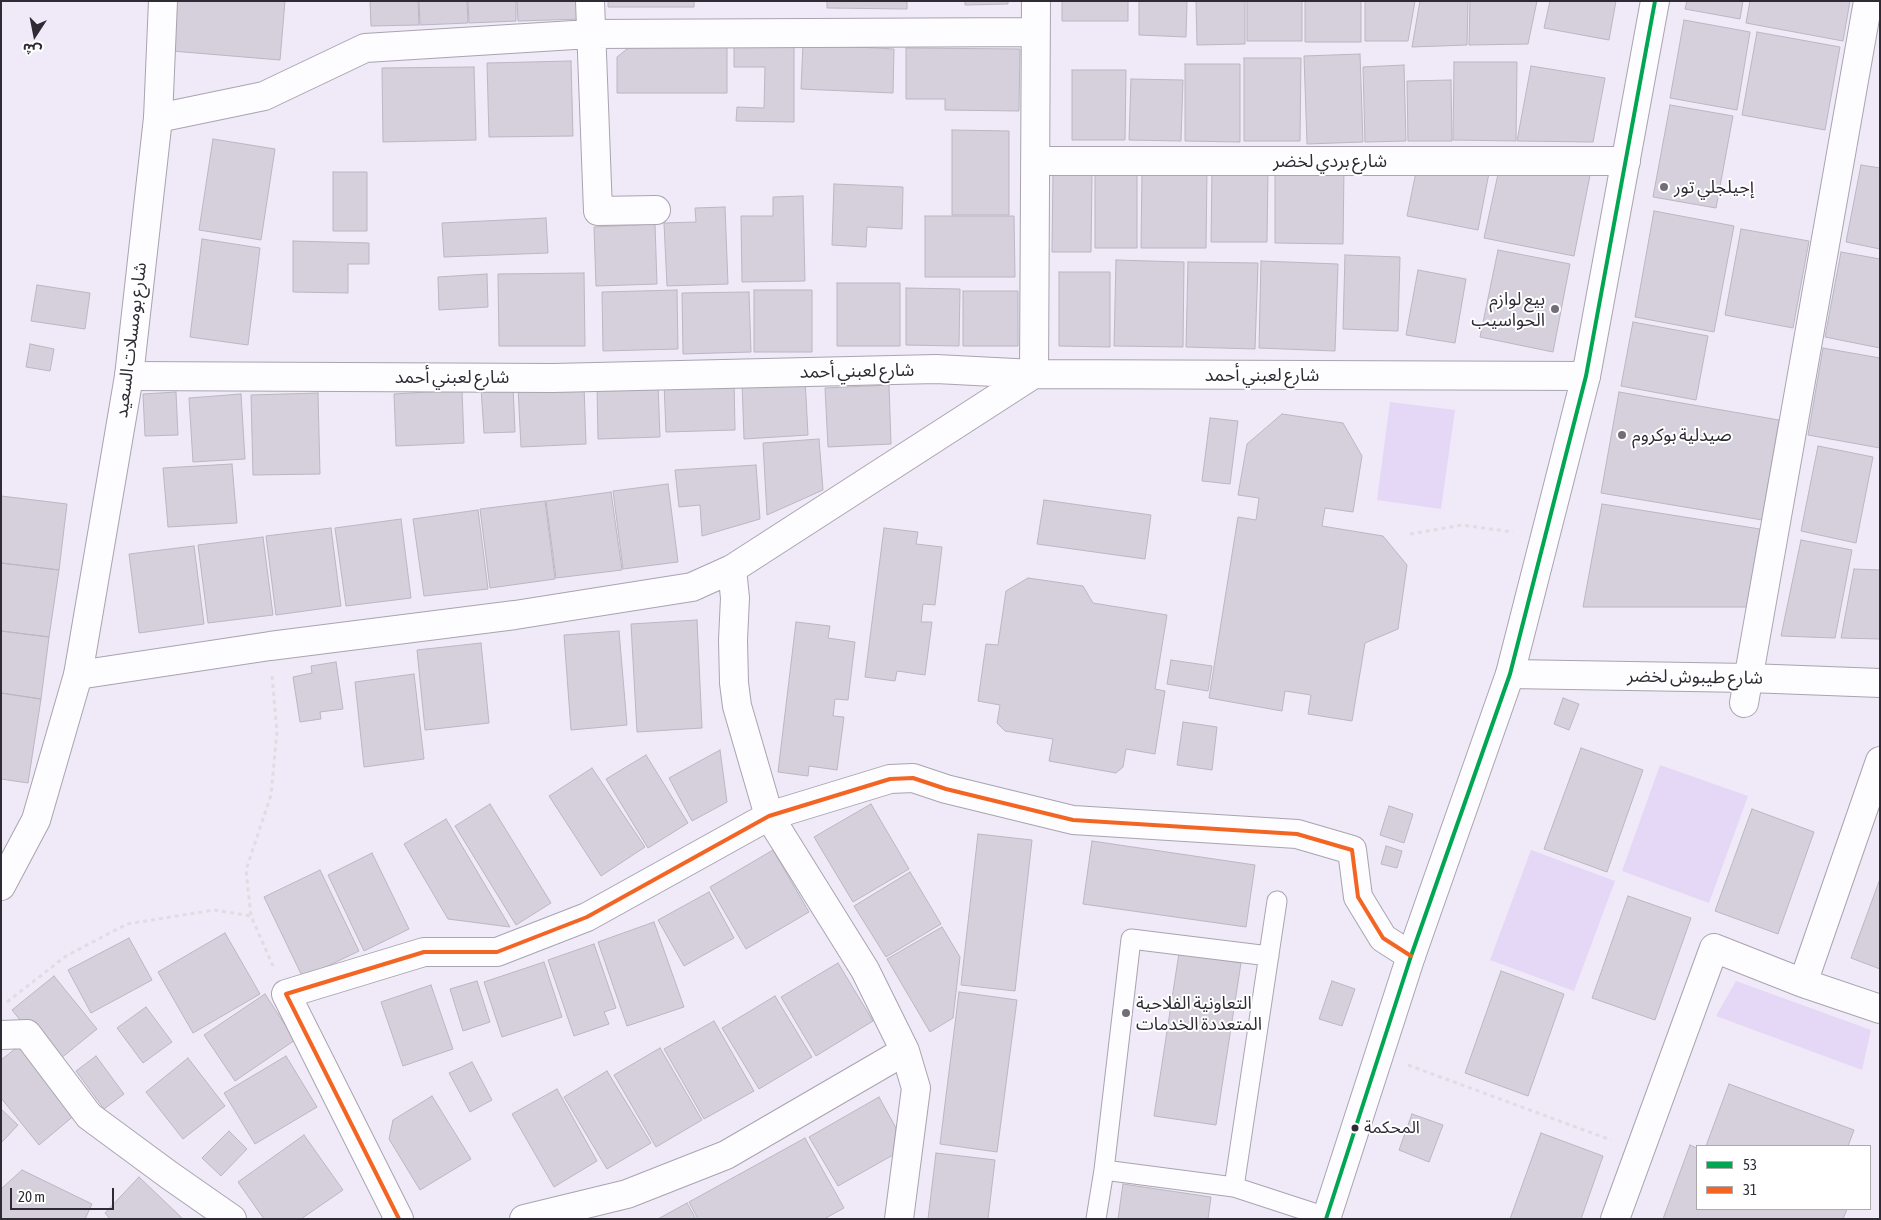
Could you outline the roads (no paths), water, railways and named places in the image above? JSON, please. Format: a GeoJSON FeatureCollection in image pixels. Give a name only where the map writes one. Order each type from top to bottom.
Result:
{"type":"FeatureCollection","features":[{"type":"Feature","properties":{"kind":"street","name":"شارع بومسلات السعيد"},"geometry":{"type":"LineString","coordinates":[[1,886],[36,820],[78,675],[128,376],[158,118],[163,1]]}},
{"type":"Feature","properties":{"kind":"street"},"geometry":{"type":"LineString","coordinates":[[590,1],[598,212],[656,210]]}},
{"type":"Feature","properties":{"kind":"street"},"geometry":{"type":"LineString","coordinates":[[78,675],[270,646],[515,615],[692,587],[732,569],[1034,374],[1036,1]]}},
{"type":"Feature","properties":{"kind":"street"},"geometry":{"type":"LineString","coordinates":[[1326,1218],[1411,956],[1510,674],[1586,376],[1655,1]]}},
{"type":"Feature","properties":{"kind":"street"},"geometry":{"type":"LineString","coordinates":[[1746,690],[1868,1]]}},
{"type":"Feature","properties":{"kind":"street"},"geometry":{"type":"LineString","coordinates":[[158,118],[264,96],[364,48],[590,34],[1035,32]]}},
{"type":"Feature","properties":{"kind":"street","name":"شارع بردي لخضر"},"geometry":{"type":"LineString","coordinates":[[1035,162],[1626,161]]}},
{"type":"Feature","properties":{"kind":"street","name":"شارع لعبني أحمد"},"geometry":{"type":"LineString","coordinates":[[128,376],[553,378],[936,369],[1034,374],[1586,376]]}},
{"type":"Feature","properties":{"kind":"street"},"geometry":{"type":"LineString","coordinates":[[732,569],[735,598],[733,640],[737,706],[769,816],[865,970],[905,1052],[916,1088],[898,1219]]}},
{"type":"Feature","properties":{"kind":"street","name":"شارع طيبوش لخضر"},"geometry":{"type":"LineString","coordinates":[[1510,674],[1746,690],[1880,683]]}},
{"type":"Feature","properties":{"kind":"street"},"geometry":{"type":"LineString","coordinates":[[1804,983],[1872,810],[1880,761]]}},
{"type":"Feature","properties":{"kind":"street"},"geometry":{"type":"LineString","coordinates":[[399,1219],[286,994],[424,952],[496,952],[587,917],[769,816],[890,779],[912,778],[946,790],[1074,820],[1297,834],[1352,850],[1358,896],[1383,938],[1411,956]]}},
{"type":"Feature","properties":{"kind":"street"},"geometry":{"type":"LineString","coordinates":[[1615,1219],[1640,1151],[1653,1084],[1714,948],[1804,983],[1880,1009]]}},
{"type":"Feature","properties":{"kind":"street"},"geometry":{"type":"LineString","coordinates":[[1,1035],[27,1034],[89,1116],[232,1219]]}},
{"type":"Feature","properties":{"kind":"street"},"geometry":{"type":"LineString","coordinates":[[524,1219],[627,1194],[726,1155],[905,1052]]}},
{"type":"Feature","properties":{"kind":"lane"},"geometry":{"type":"LineString","coordinates":[[1234,1187],[1278,902]]}},
{"type":"Feature","properties":{"kind":"lane"},"geometry":{"type":"LineString","coordinates":[[1096,1219],[1104,1170],[1131,939],[1269,956]]}},
{"type":"Feature","properties":{"kind":"lane"},"geometry":{"type":"LineString","coordinates":[[1104,1170],[1234,1187],[1326,1218]]}},
{"type":"Feature","properties":{"kind":"place","name":"إجيلجلي تور"},"geometry":{"type":"Point","coordinates":[1664,187]}},
{"type":"Feature","properties":{"kind":"place","name":"بيع لوازم الحواسيب"},"geometry":{"type":"Point","coordinates":[1555,309]}},
{"type":"Feature","properties":{"kind":"place","name":"صيدلية بوكروم"},"geometry":{"type":"Point","coordinates":[1622,435]}},
{"type":"Feature","properties":{"kind":"place","name":"التعاونية الفلاحية المتعددة الخدمات"},"geometry":{"type":"Point","coordinates":[1126,1013]}},
{"type":"Feature","properties":{"kind":"place","name":"المحكمة"},"geometry":{"type":"Point","coordinates":[1355,1128]}}]}
